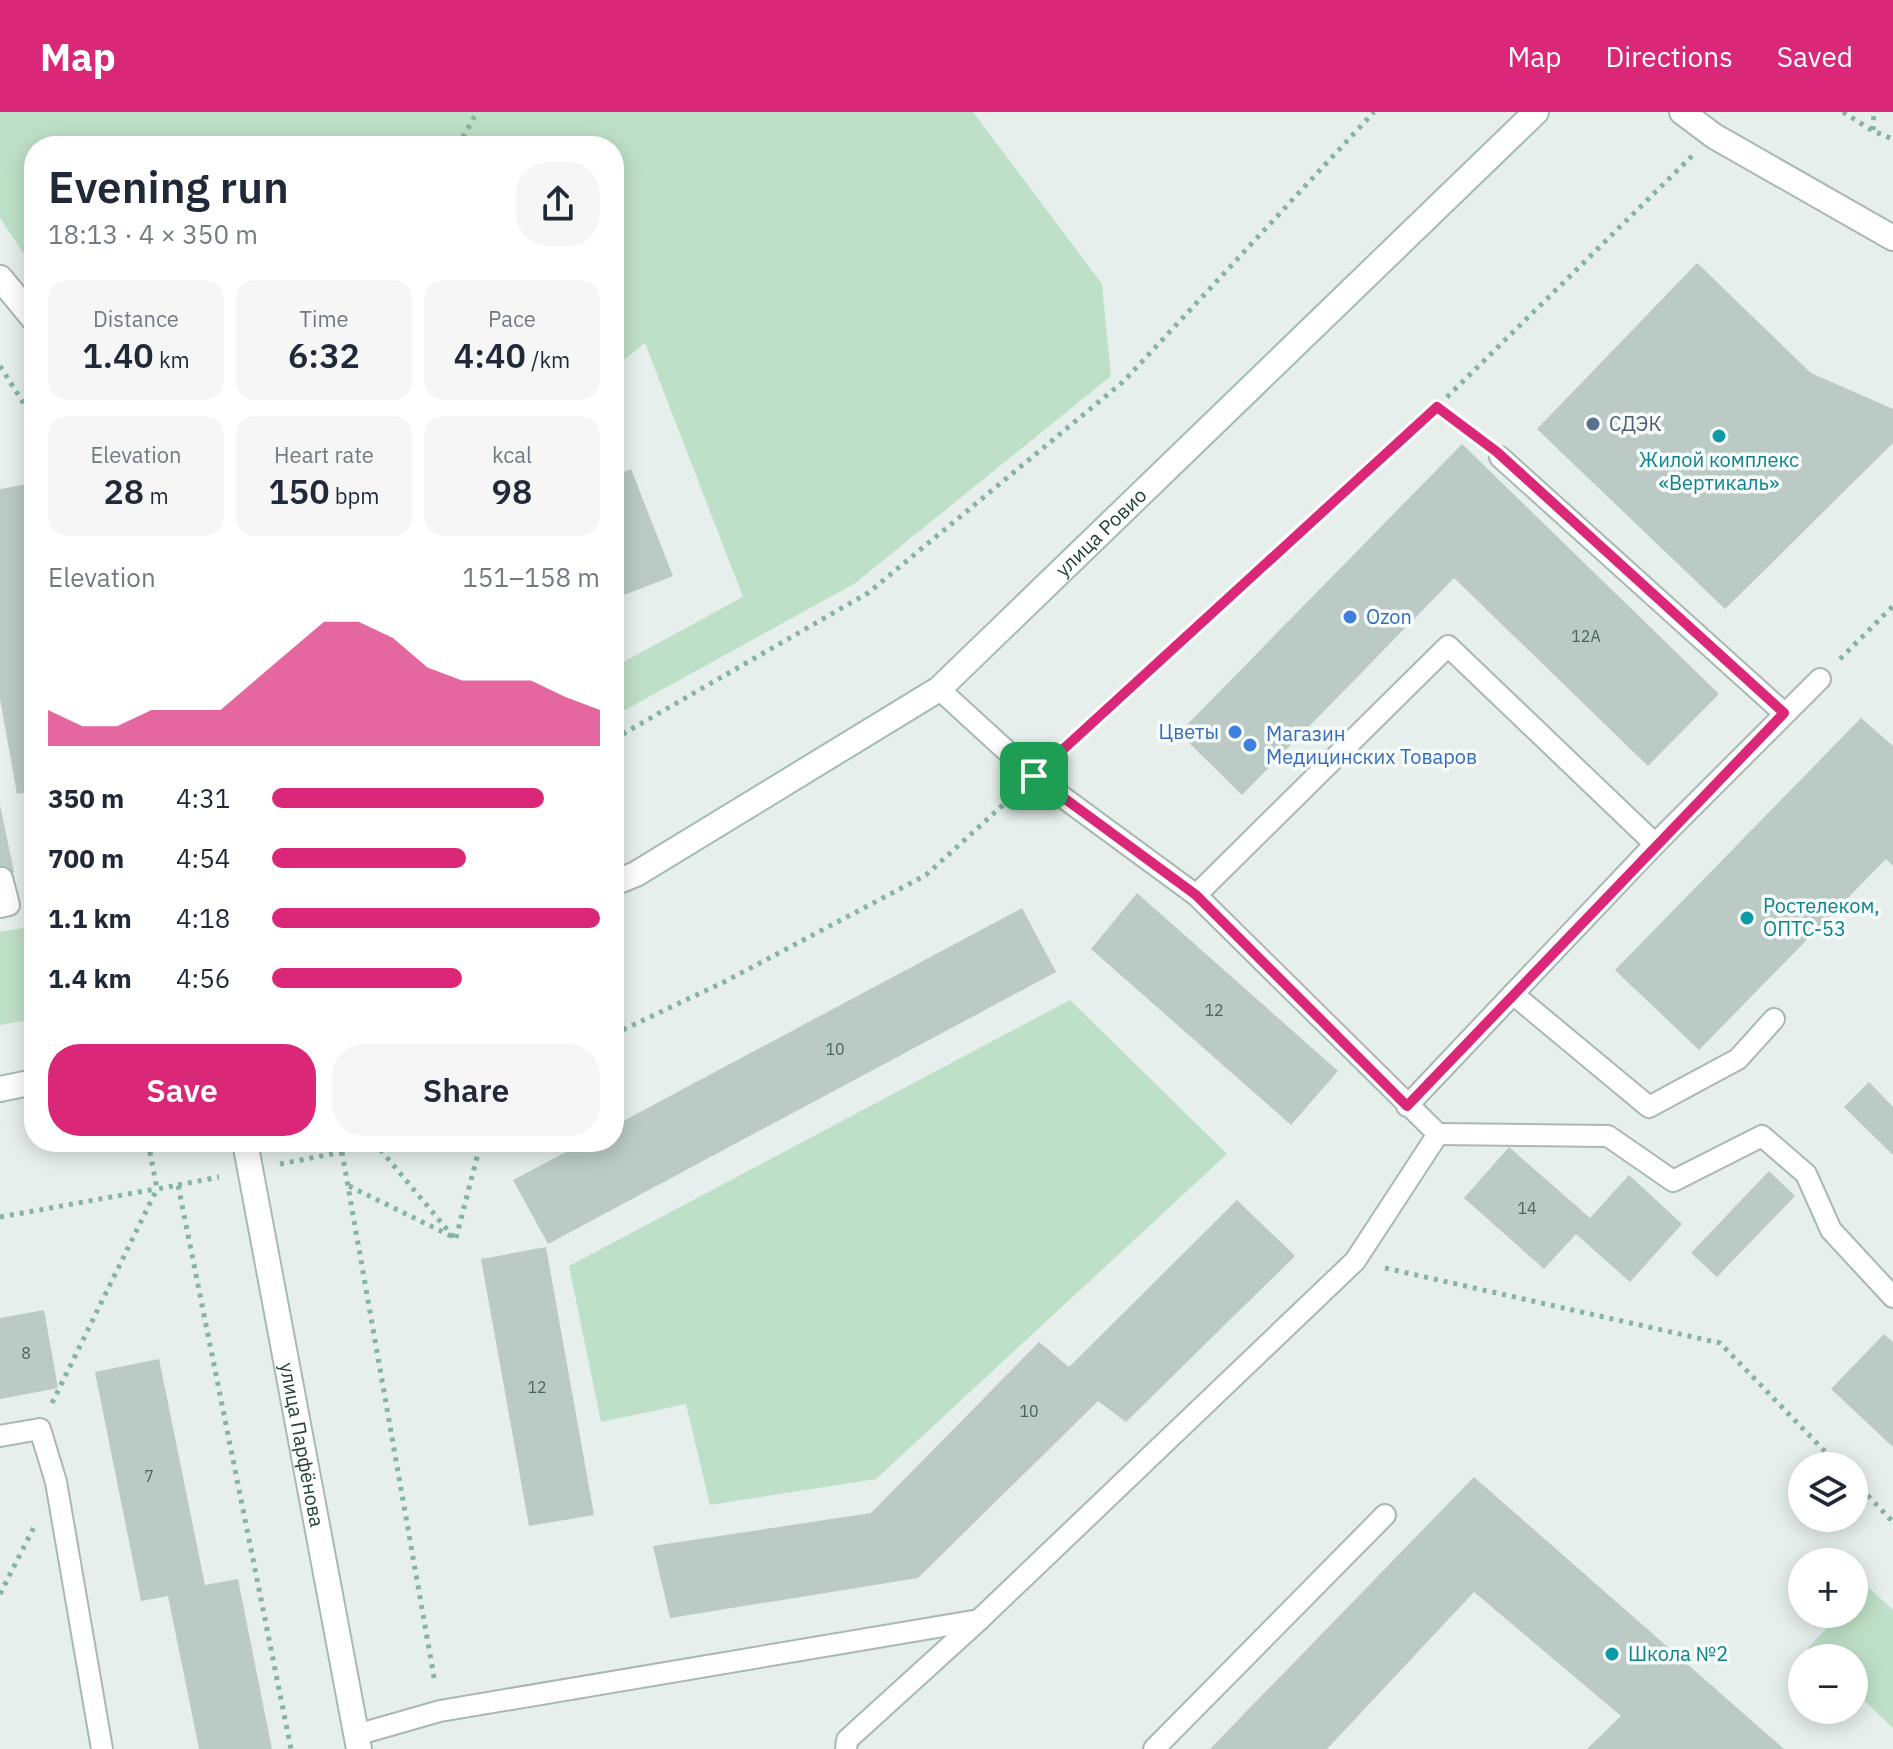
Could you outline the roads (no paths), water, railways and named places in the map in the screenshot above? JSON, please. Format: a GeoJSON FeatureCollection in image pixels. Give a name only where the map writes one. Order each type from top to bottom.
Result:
{"type":"FeatureCollection","features":[{"type":"Feature","properties":{"kind":"main road","name":"улица Ровио"},"geometry":{"type":"LineString","coordinates":[[624,879],[939,689],[1536,112]]}},
{"type":"Feature","properties":{"kind":"main road"},"geometry":{"type":"LineString","coordinates":[[1682,112],[1714,136],[1893,238]]}},
{"type":"Feature","properties":{"kind":"main road"},"geometry":{"type":"LineString","coordinates":[[0,278],[24,307]]}},
{"type":"Feature","properties":{"kind":"main road"},"geometry":{"type":"LineString","coordinates":[[0,1089],[24,1084]]}},
{"type":"Feature","properties":{"kind":"main road","name":"улица Парфёнова"},"geometry":{"type":"LineString","coordinates":[[247,1152],[357,1742]]}},
{"type":"Feature","properties":{"kind":"lane"},"geometry":{"type":"LineString","coordinates":[[1500,457],[1784,713]]}},
{"type":"Feature","properties":{"kind":"lane"},"geometry":{"type":"LineString","coordinates":[[1196,895],[1448,646],[1655,844]]}},
{"type":"Feature","properties":{"kind":"lane"},"geometry":{"type":"LineString","coordinates":[[1407,1106],[1655,844],[1820,679]]}},
{"type":"Feature","properties":{"kind":"lane"},"geometry":{"type":"LineString","coordinates":[[939,689],[1034,776],[1196,895],[1438,1134],[1608,1136],[1673,1181],[1762,1136],[1806,1174],[1831,1230],[1893,1297]]}},
{"type":"Feature","properties":{"kind":"lane"},"geometry":{"type":"LineString","coordinates":[[0,907],[9,905],[2,878]]}},
{"type":"Feature","properties":{"kind":"lane"},"geometry":{"type":"LineString","coordinates":[[1513,994],[1649,1107],[1738,1059],[1774,1019]]}},
{"type":"Feature","properties":{"kind":"lane"},"geometry":{"type":"LineString","coordinates":[[846,1749],[847,1740],[979,1620],[1355,1261],[1438,1134]]}},
{"type":"Feature","properties":{"kind":"lane"},"geometry":{"type":"LineString","coordinates":[[0,1436],[40,1429],[56,1482],[102,1749]]}},
{"type":"Feature","properties":{"kind":"lane"},"geometry":{"type":"LineString","coordinates":[[1154,1749],[1385,1515]]}},
{"type":"Feature","properties":{"kind":"lane"},"geometry":{"type":"LineString","coordinates":[[357,1742],[440,1711],[979,1620]]}},
{"type":"Feature","properties":{"kind":"place","name":"СДЭК"},"geometry":{"type":"Point","coordinates":[1593,424]}},
{"type":"Feature","properties":{"kind":"place","name":"Жилой комплекс «Вертикаль»"},"geometry":{"type":"Point","coordinates":[1719,436]}},
{"type":"Feature","properties":{"kind":"place","name":"Ozon"},"geometry":{"type":"Point","coordinates":[1350,617]}},
{"type":"Feature","properties":{"kind":"place","name":"Цветы"},"geometry":{"type":"Point","coordinates":[1235,732]}},
{"type":"Feature","properties":{"kind":"place","name":"Магазин Медицинских Товаров"},"geometry":{"type":"Point","coordinates":[1250,745]}},
{"type":"Feature","properties":{"kind":"place","name":"Ростелеком, ОПТС-53"},"geometry":{"type":"Point","coordinates":[1747,918]}},
{"type":"Feature","properties":{"kind":"place","name":"Школа №2"},"geometry":{"type":"Point","coordinates":[1612,1654]}}]}
